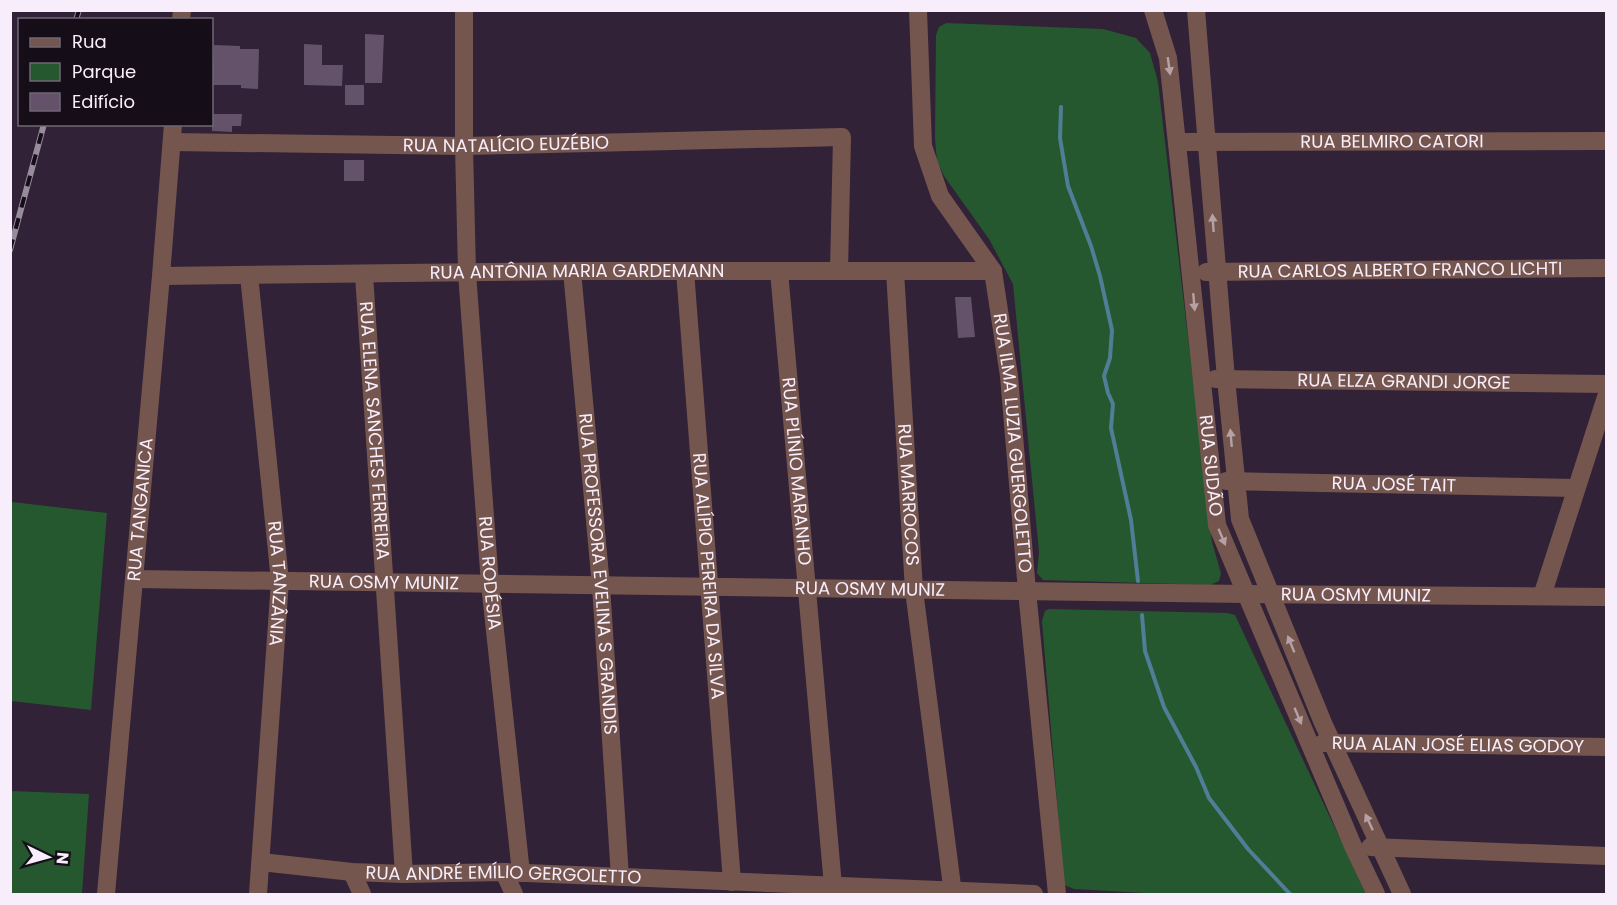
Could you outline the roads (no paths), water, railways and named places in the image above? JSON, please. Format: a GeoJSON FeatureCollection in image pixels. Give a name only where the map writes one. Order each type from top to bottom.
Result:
{"type":"FeatureCollection","features":[{"type":"Feature","properties":{"kind":"street","name":"RUA RODÉSIA"},"geometry":{"type":"LineString","coordinates":[[464,10],[467,273],[514,894]]}},
{"type":"Feature","properties":{"kind":"street","name":"RUA ILMA LUZIA GUERGOLETTO"},"geometry":{"type":"LineString","coordinates":[[918,10],[923,146],[940,196],[993,271],[1009,376],[1027,591],[1057,894]]}},
{"type":"Feature","properties":{"kind":"street","name":"RUA SUDÃO"},"geometry":{"type":"LineString","coordinates":[[1153,10],[1168,58],[1179,142],[1217,525],[1353,846],[1376,894]]}},
{"type":"Feature","properties":{"kind":"street","name":"RUA SUDÃO"},"geometry":{"type":"LineString","coordinates":[[1196,10],[1226,379],[1240,519],[1333,744],[1402,894]]}},
{"type":"Feature","properties":{"kind":"street","name":"RUA NATALÍCIO EUZÉBIO"},"geometry":{"type":"LineString","coordinates":[[172,133],[464,146],[842,137],[840,271]]}},
{"type":"Feature","properties":{"kind":"street","name":"RUA TANGANICA"},"geometry":{"type":"LineString","coordinates":[[106,894],[172,133]]}},
{"type":"Feature","properties":{"kind":"street","name":"RUA BELMIRO CATORI"},"geometry":{"type":"LineString","coordinates":[[1179,142],[1606,141]]}},
{"type":"Feature","properties":{"kind":"street","name":"RUA CARLOS ALBERTO FRANCO LICHTI"},"geometry":{"type":"LineString","coordinates":[[1192,273],[1606,268]]}},
{"type":"Feature","properties":{"kind":"street","name":"RUA ANTÔNIA MARIA GARDEMANN"},"geometry":{"type":"LineString","coordinates":[[161,276],[572,271],[993,271]]}},
{"type":"Feature","properties":{"kind":"street","name":"RUA PROFESSORA EVELINA S GRANDIS"},"geometry":{"type":"LineString","coordinates":[[572,271],[601,586],[620,877]]}},
{"type":"Feature","properties":{"kind":"street","name":"RUA ALÍPIO PEREIRA DA SILVA"},"geometry":{"type":"LineString","coordinates":[[685,271],[732,882]]}},
{"type":"Feature","properties":{"kind":"street","name":"RUA PLÍNIO MARANHO"},"geometry":{"type":"LineString","coordinates":[[779,271],[833,886]]}},
{"type":"Feature","properties":{"kind":"street","name":"RUA MARROCOS"},"geometry":{"type":"LineString","coordinates":[[895,271],[914,590],[952,893]]}},
{"type":"Feature","properties":{"kind":"street","name":"RUA TANZÂNIA"},"geometry":{"type":"LineString","coordinates":[[249,275],[280,581],[258,894]]}},
{"type":"Feature","properties":{"kind":"street","name":"RUA ELENA SANCHES FERREIRA"},"geometry":{"type":"LineString","coordinates":[[363,275],[404,874]]}},
{"type":"Feature","properties":{"kind":"street","name":"RUA ELZA GRANDI JORGE"},"geometry":{"type":"LineString","coordinates":[[1202,379],[1606,384]]}},
{"type":"Feature","properties":{"kind":"street"},"geometry":{"type":"LineString","coordinates":[[1542,596],[1606,397]]}},
{"type":"Feature","properties":{"kind":"street","name":"RUA JOSÉ TAIT"},"geometry":{"type":"LineString","coordinates":[[1212,481],[1576,488]]}},
{"type":"Feature","properties":{"kind":"street","name":"RUA OSMY MUNIZ"},"geometry":{"type":"LineString","coordinates":[[134,579],[1606,597]]}},
{"type":"Feature","properties":{"kind":"street","name":"RUA ALAN JOSÉ ELIAS GODOY"},"geometry":{"type":"LineString","coordinates":[[1309,741],[1333,744],[1606,747]]}},
{"type":"Feature","properties":{"kind":"street"},"geometry":{"type":"LineString","coordinates":[[1353,846],[1606,856]]}},
{"type":"Feature","properties":{"kind":"street","name":"RUA ANDRÉ EMÍLIO GERGOLETTO"},"geometry":{"type":"LineString","coordinates":[[261,862],[352,872],[404,874],[512,872],[620,877],[662,886],[732,882],[806,890],[833,886],[952,893],[1034,894]]}},
{"type":"Feature","properties":{"kind":"street"},"geometry":{"type":"LineString","coordinates":[[352,872],[362,894]]}},
{"type":"Feature","properties":{"kind":"waterway"},"geometry":{"type":"LineString","coordinates":[[1061,107],[1060,138],[1068,186],[1091,246],[1112,330],[1110,358],[1104,376],[1113,404],[1111,428],[1131,520],[1138,581]]}},
{"type":"Feature","properties":{"kind":"waterway"},"geometry":{"type":"LineString","coordinates":[[1142,615],[1145,651],[1164,707],[1196,767],[1209,798],[1248,849],[1290,894]]}},
{"type":"Feature","properties":{"kind":"railway"},"geometry":{"type":"LineString","coordinates":[[77,18],[79,10]]}},
{"type":"Feature","properties":{"kind":"railway"},"geometry":{"type":"LineString","coordinates":[[10,250],[43,126]]}}]}
